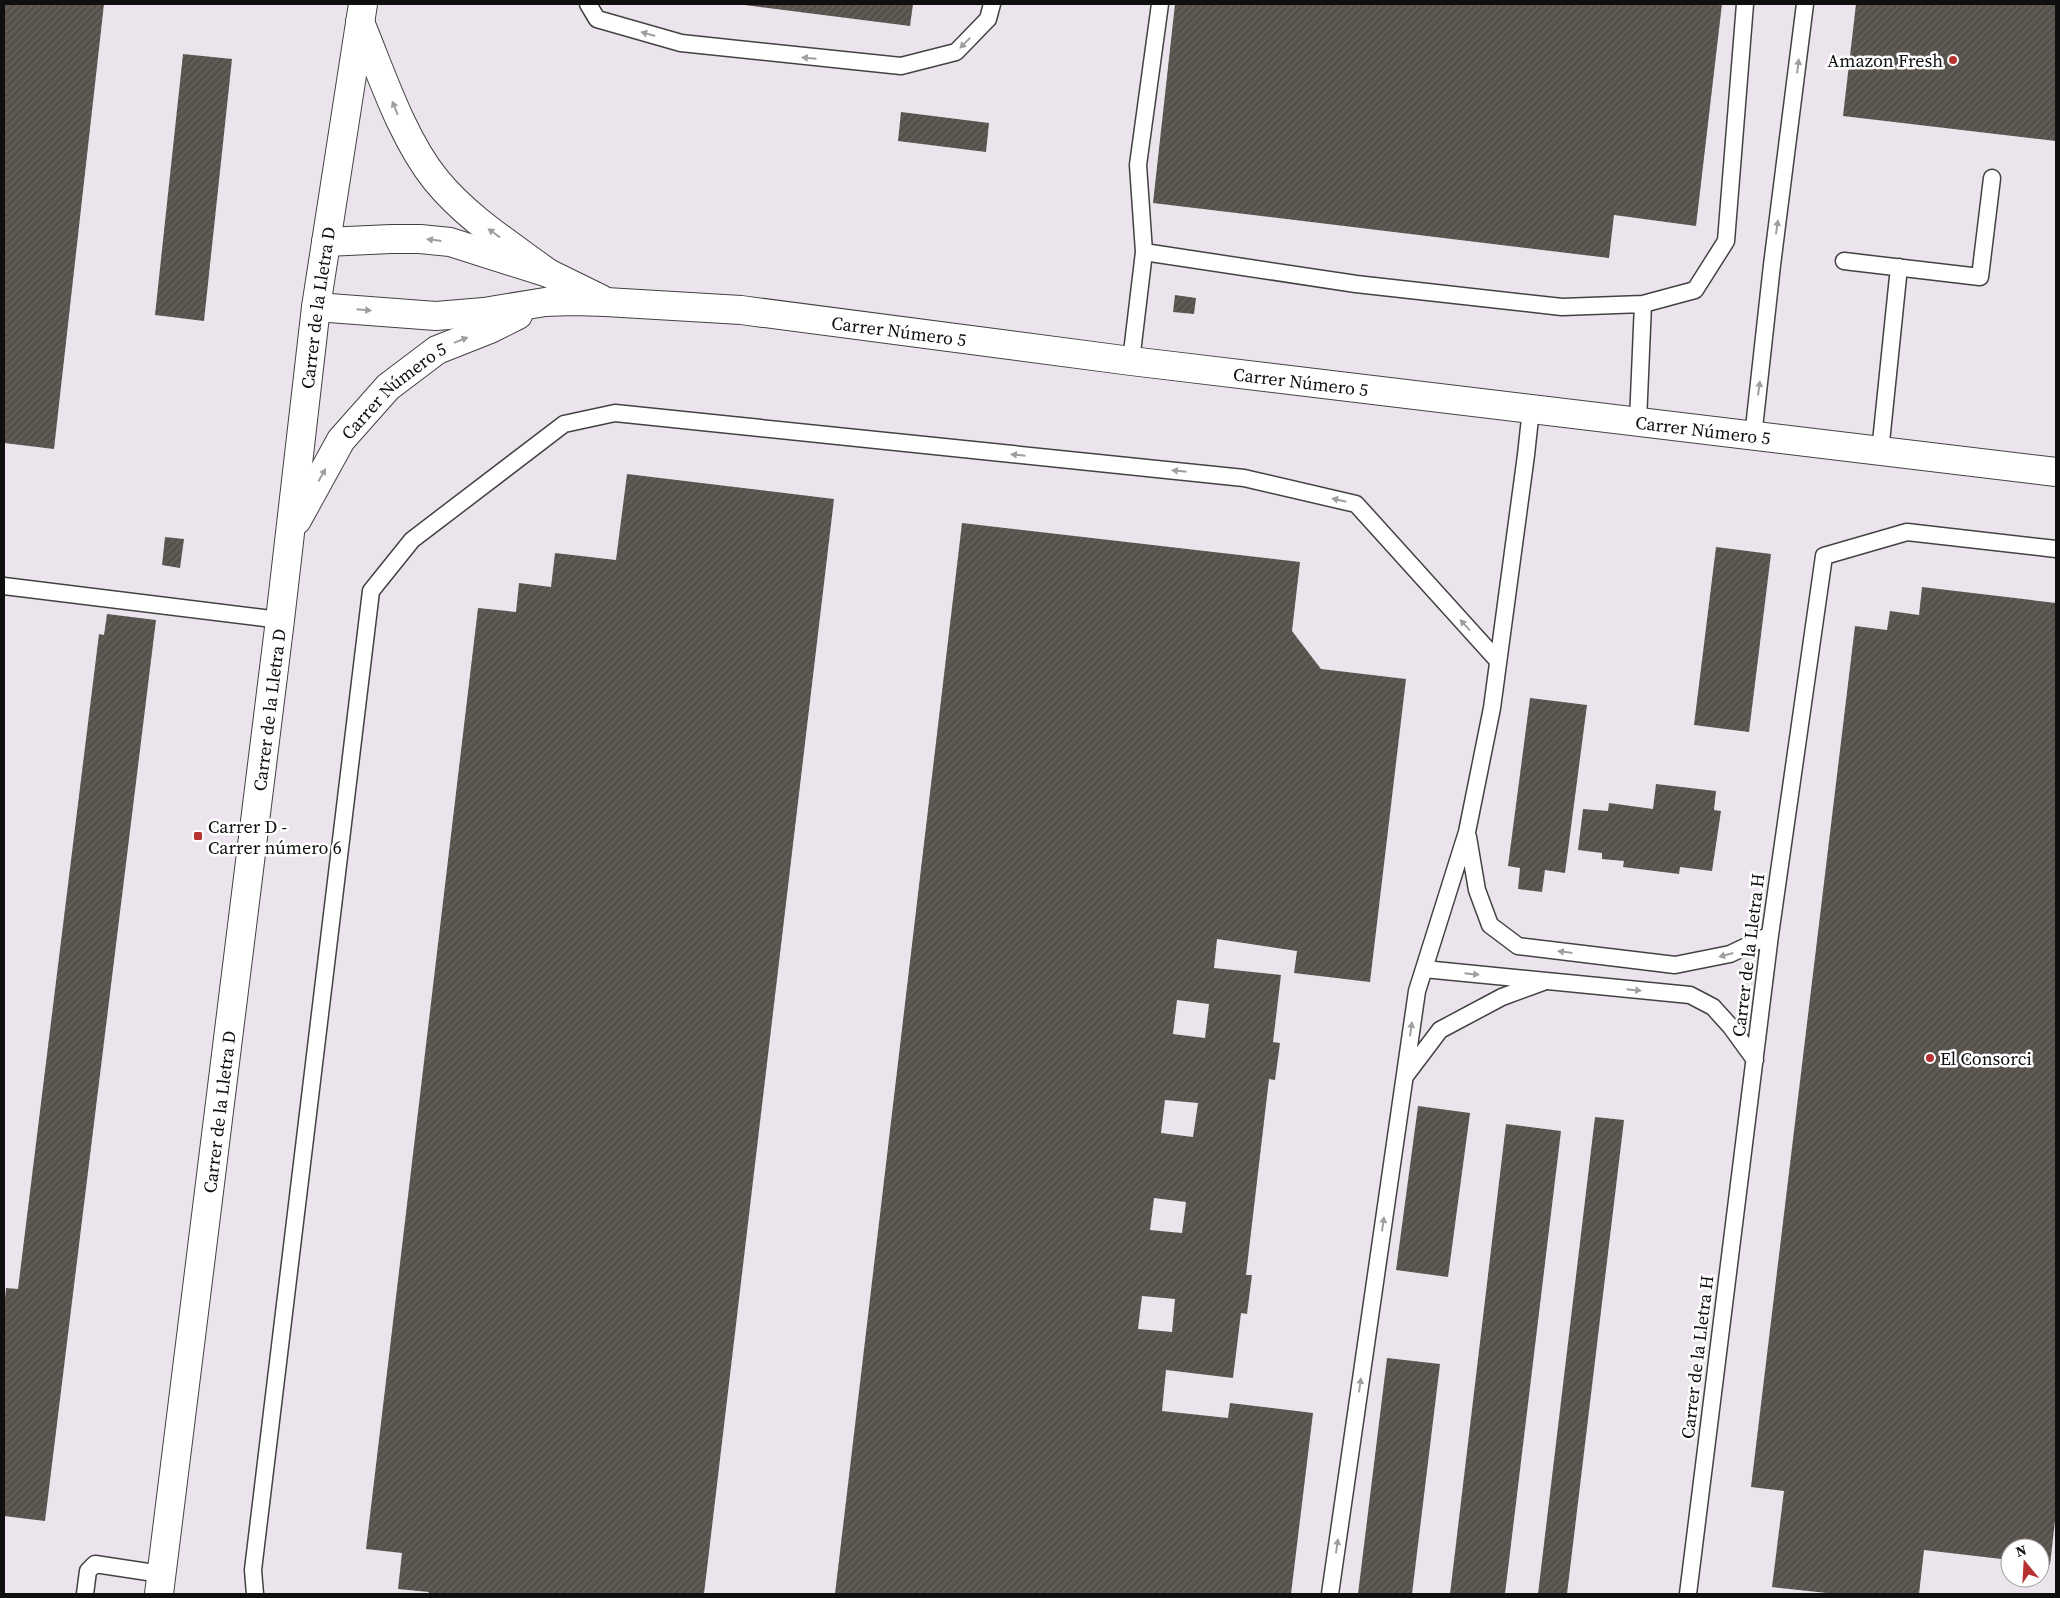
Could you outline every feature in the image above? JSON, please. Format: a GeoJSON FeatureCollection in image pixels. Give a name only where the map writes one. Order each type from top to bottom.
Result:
{"type":"FeatureCollection","features":[{"type":"Feature","properties":{"kind":"street","name":"Carrer de la Lletra D"},"geometry":{"type":"LineString","coordinates":[[160,1584],[280,620],[316,307],[362,13]]}},
{"type":"Feature","properties":{"kind":"street"},"geometry":{"type":"LineString","coordinates":[[362,13],[405,130],[436,180],[474,219],[548,273]]}},
{"type":"Feature","properties":{"kind":"street"},"geometry":{"type":"LineString","coordinates":[[326,242],[401,239],[450,242],[548,273],[606,302]]}},
{"type":"Feature","properties":{"kind":"street","name":"Carrer Número 5"},"geometry":{"type":"LineString","coordinates":[[316,307],[436,316],[484,312],[545,302],[606,302],[741,310],[1131,360],[1638,421],[1753,437],[2056,472]]}},
{"type":"Feature","properties":{"kind":"street","name":"Carrer Número 5"},"geometry":{"type":"LineString","coordinates":[[290,533],[341,440],[388,387],[438,350],[490,329],[545,302]]}},
{"type":"Feature","properties":{"kind":"lane"},"geometry":{"type":"LineString","coordinates":[[588,4],[597,19],[681,43],[902,66],[956,52],[988,19],[992,4]]}},
{"type":"Feature","properties":{"kind":"lane"},"geometry":{"type":"LineString","coordinates":[[1131,360],[1144,252],[1138,164],[1160,4]]}},
{"type":"Feature","properties":{"kind":"lane"},"geometry":{"type":"LineString","coordinates":[[1144,252],[1356,284],[1562,307],[1643,304],[1695,290],[1726,241],[1745,4]]}},
{"type":"Feature","properties":{"kind":"lane"},"geometry":{"type":"LineString","coordinates":[[1753,437],[1772,265],[1805,4]]}},
{"type":"Feature","properties":{"kind":"lane"},"geometry":{"type":"LineString","coordinates":[[1844,261],[1980,277],[1992,178]]}},
{"type":"Feature","properties":{"kind":"lane"},"geometry":{"type":"LineString","coordinates":[[1880,452],[1899,267]]}},
{"type":"Feature","properties":{"kind":"lane"},"geometry":{"type":"LineString","coordinates":[[1638,421],[1643,304]]}},
{"type":"Feature","properties":{"kind":"lane"},"geometry":{"type":"LineString","coordinates":[[1330,1594],[1417,991],[1468,832],[1492,708],[1531,409]]}},
{"type":"Feature","properties":{"kind":"lane"},"geometry":{"type":"LineString","coordinates":[[255,1594],[253,1570],[371,591],[412,540],[564,424],[615,413],[1244,478],[1356,504],[1498,661]]}},
{"type":"Feature","properties":{"kind":"lane","name":"Carrer de la Lletra H"},"geometry":{"type":"LineString","coordinates":[[1688,1594],[1770,936],[1824,556],[1906,532],[2056,549]]}},
{"type":"Feature","properties":{"kind":"lane"},"geometry":{"type":"LineString","coordinates":[[4,586],[280,620]]}},
{"type":"Feature","properties":{"kind":"lane"},"geometry":{"type":"LineString","coordinates":[[1468,832],[1476,890],[1490,925],[1518,946],[1675,965],[1730,954],[1770,936]]}},
{"type":"Feature","properties":{"kind":"lane"},"geometry":{"type":"LineString","coordinates":[[1424,969],[1690,995],[1713,1006],[1732,1026],[1755,1060]]}},
{"type":"Feature","properties":{"kind":"lane"},"geometry":{"type":"LineString","coordinates":[[1404,1076],[1440,1030],[1502,997],[1547,981]]}},
{"type":"Feature","properties":{"kind":"lane"},"geometry":{"type":"LineString","coordinates":[[85,1594],[88,1571],[94,1564],[160,1584]]}},
{"type":"Feature","properties":{"kind":"shaded area"},"geometry":{"type":"Polygon","coordinates":[[[4,4],[2056,4],[2056,1594],[4,1594],[4,4]]]}},
{"type":"Feature","properties":{"kind":"building"},"geometry":{"type":"Polygon","coordinates":[[[4,4],[104,4],[54,449],[4,443],[4,4]]]}},
{"type":"Feature","properties":{"kind":"building"},"geometry":{"type":"Polygon","coordinates":[[[737,4],[913,4],[910,26],[737,4]]]}},
{"type":"Feature","properties":{"kind":"building"},"geometry":{"type":"Polygon","coordinates":[[[1175,4],[1722,4],[1696,226],[1614,215],[1609,258],[1153,203],[1175,4]]]}},
{"type":"Feature","properties":{"kind":"building","name":"Amazon Fresh"},"geometry":{"type":"Polygon","coordinates":[[[1856,4],[2056,4],[2056,141],[1843,116],[1856,4]]]}},
{"type":"Feature","properties":{"kind":"building"},"geometry":{"type":"Polygon","coordinates":[[[183,54],[232,59],[204,321],[155,315],[183,54]]]}},
{"type":"Feature","properties":{"kind":"building"},"geometry":{"type":"Polygon","coordinates":[[[901,112],[989,123],[986,152],[898,141],[901,112]]]}},
{"type":"Feature","properties":{"kind":"building"},"geometry":{"type":"Polygon","coordinates":[[[1175,295],[1196,298],[1194,314],[1173,312],[1175,295]]]}},
{"type":"Feature","properties":{"kind":"building"},"geometry":{"type":"Polygon","coordinates":[[[627,474],[834,499],[704,1594],[428,1594],[429,1592],[398,1589],[402,1553],[366,1549],[478,608],[516,612],[519,583],[551,587],[555,553],[616,560],[627,474]]]}},
{"type":"Feature","properties":{"kind":"building"},"geometry":{"type":"Polygon","coordinates":[[[962,523],[1300,562],[1292,631],[1321,669],[1406,679],[1370,982],[1294,973],[1297,951],[1217,939],[1214,968],[1281,975],[1273,1042],[1280,1043],[1275,1080],[1269,1079],[1246,1275],[1252,1275],[1247,1314],[1241,1313],[1233,1378],[1166,1370],[1162,1411],[1228,1418],[1230,1403],[1313,1413],[1291,1594],[835,1594],[962,523]],[[1177,1000],[1173,1034],[1205,1038],[1209,1004],[1177,1000]],[[1165,1100],[1161,1133],[1193,1137],[1198,1103],[1165,1100]],[[1154,1198],[1150,1230],[1182,1233],[1186,1202],[1154,1198]],[[1142,1296],[1138,1329],[1172,1332],[1175,1299],[1142,1296]]]}},
{"type":"Feature","properties":{"kind":"building"},"geometry":{"type":"Polygon","coordinates":[[[165,537],[184,539],[180,568],[162,565],[165,537]]]}},
{"type":"Feature","properties":{"kind":"building"},"geometry":{"type":"Polygon","coordinates":[[[1716,547],[1771,554],[1749,732],[1694,725],[1716,547]]]}},
{"type":"Feature","properties":{"kind":"building","name":"El Consorci"},"geometry":{"type":"Polygon","coordinates":[[[1922,587],[2056,603],[2056,1512],[2050,1565],[2050,1538],[2000,1538],[2000,1559],[1924,1550],[1919,1594],[1836,1594],[1772,1587],[1784,1491],[1751,1487],[1855,626],[1887,630],[1890,611],[1919,615],[1922,587]]]}},
{"type":"Feature","properties":{"kind":"building"},"geometry":{"type":"Polygon","coordinates":[[[107,614],[156,620],[45,1521],[4,1516],[4,1309],[6,1288],[18,1289],[99,634],[104,635],[107,614]]]}},
{"type":"Feature","properties":{"kind":"building"},"geometry":{"type":"Polygon","coordinates":[[[1530,698],[1587,705],[1565,873],[1545,870],[1542,892],[1518,889],[1520,868],[1508,866],[1530,698]]]}},
{"type":"Feature","properties":{"kind":"building"},"geometry":{"type":"Polygon","coordinates":[[[1656,784],[1716,791],[1714,810],[1721,811],[1712,871],[1680,867],[1679,874],[1623,867],[1624,861],[1602,859],[1602,853],[1578,850],[1583,809],[1608,811],[1609,803],[1653,809],[1656,784]]]}},
{"type":"Feature","properties":{"kind":"building"},"geometry":{"type":"Polygon","coordinates":[[[1418,1106],[1470,1113],[1448,1277],[1396,1270],[1418,1106]]]}},
{"type":"Feature","properties":{"kind":"building"},"geometry":{"type":"Polygon","coordinates":[[[1595,1117],[1624,1120],[1567,1594],[1538,1594],[1595,1117]]]}},
{"type":"Feature","properties":{"kind":"building"},"geometry":{"type":"Polygon","coordinates":[[[1506,1124],[1561,1131],[1505,1594],[1450,1594],[1506,1124]]]}},
{"type":"Feature","properties":{"kind":"building"},"geometry":{"type":"Polygon","coordinates":[[[1387,1358],[1440,1364],[1412,1594],[1358,1594],[1387,1358]]]}},
{"type":"Feature","properties":{"kind":"place","name":"Amazon Fresh"},"geometry":{"type":"Point","coordinates":[1953,60]}},
{"type":"Feature","properties":{"kind":"place","name":"Carrer D - Carrer número 6"},"geometry":{"type":"Point","coordinates":[198,836]}},
{"type":"Feature","properties":{"kind":"place","name":"El Consorci"},"geometry":{"type":"Point","coordinates":[1930,1058]}}]}
